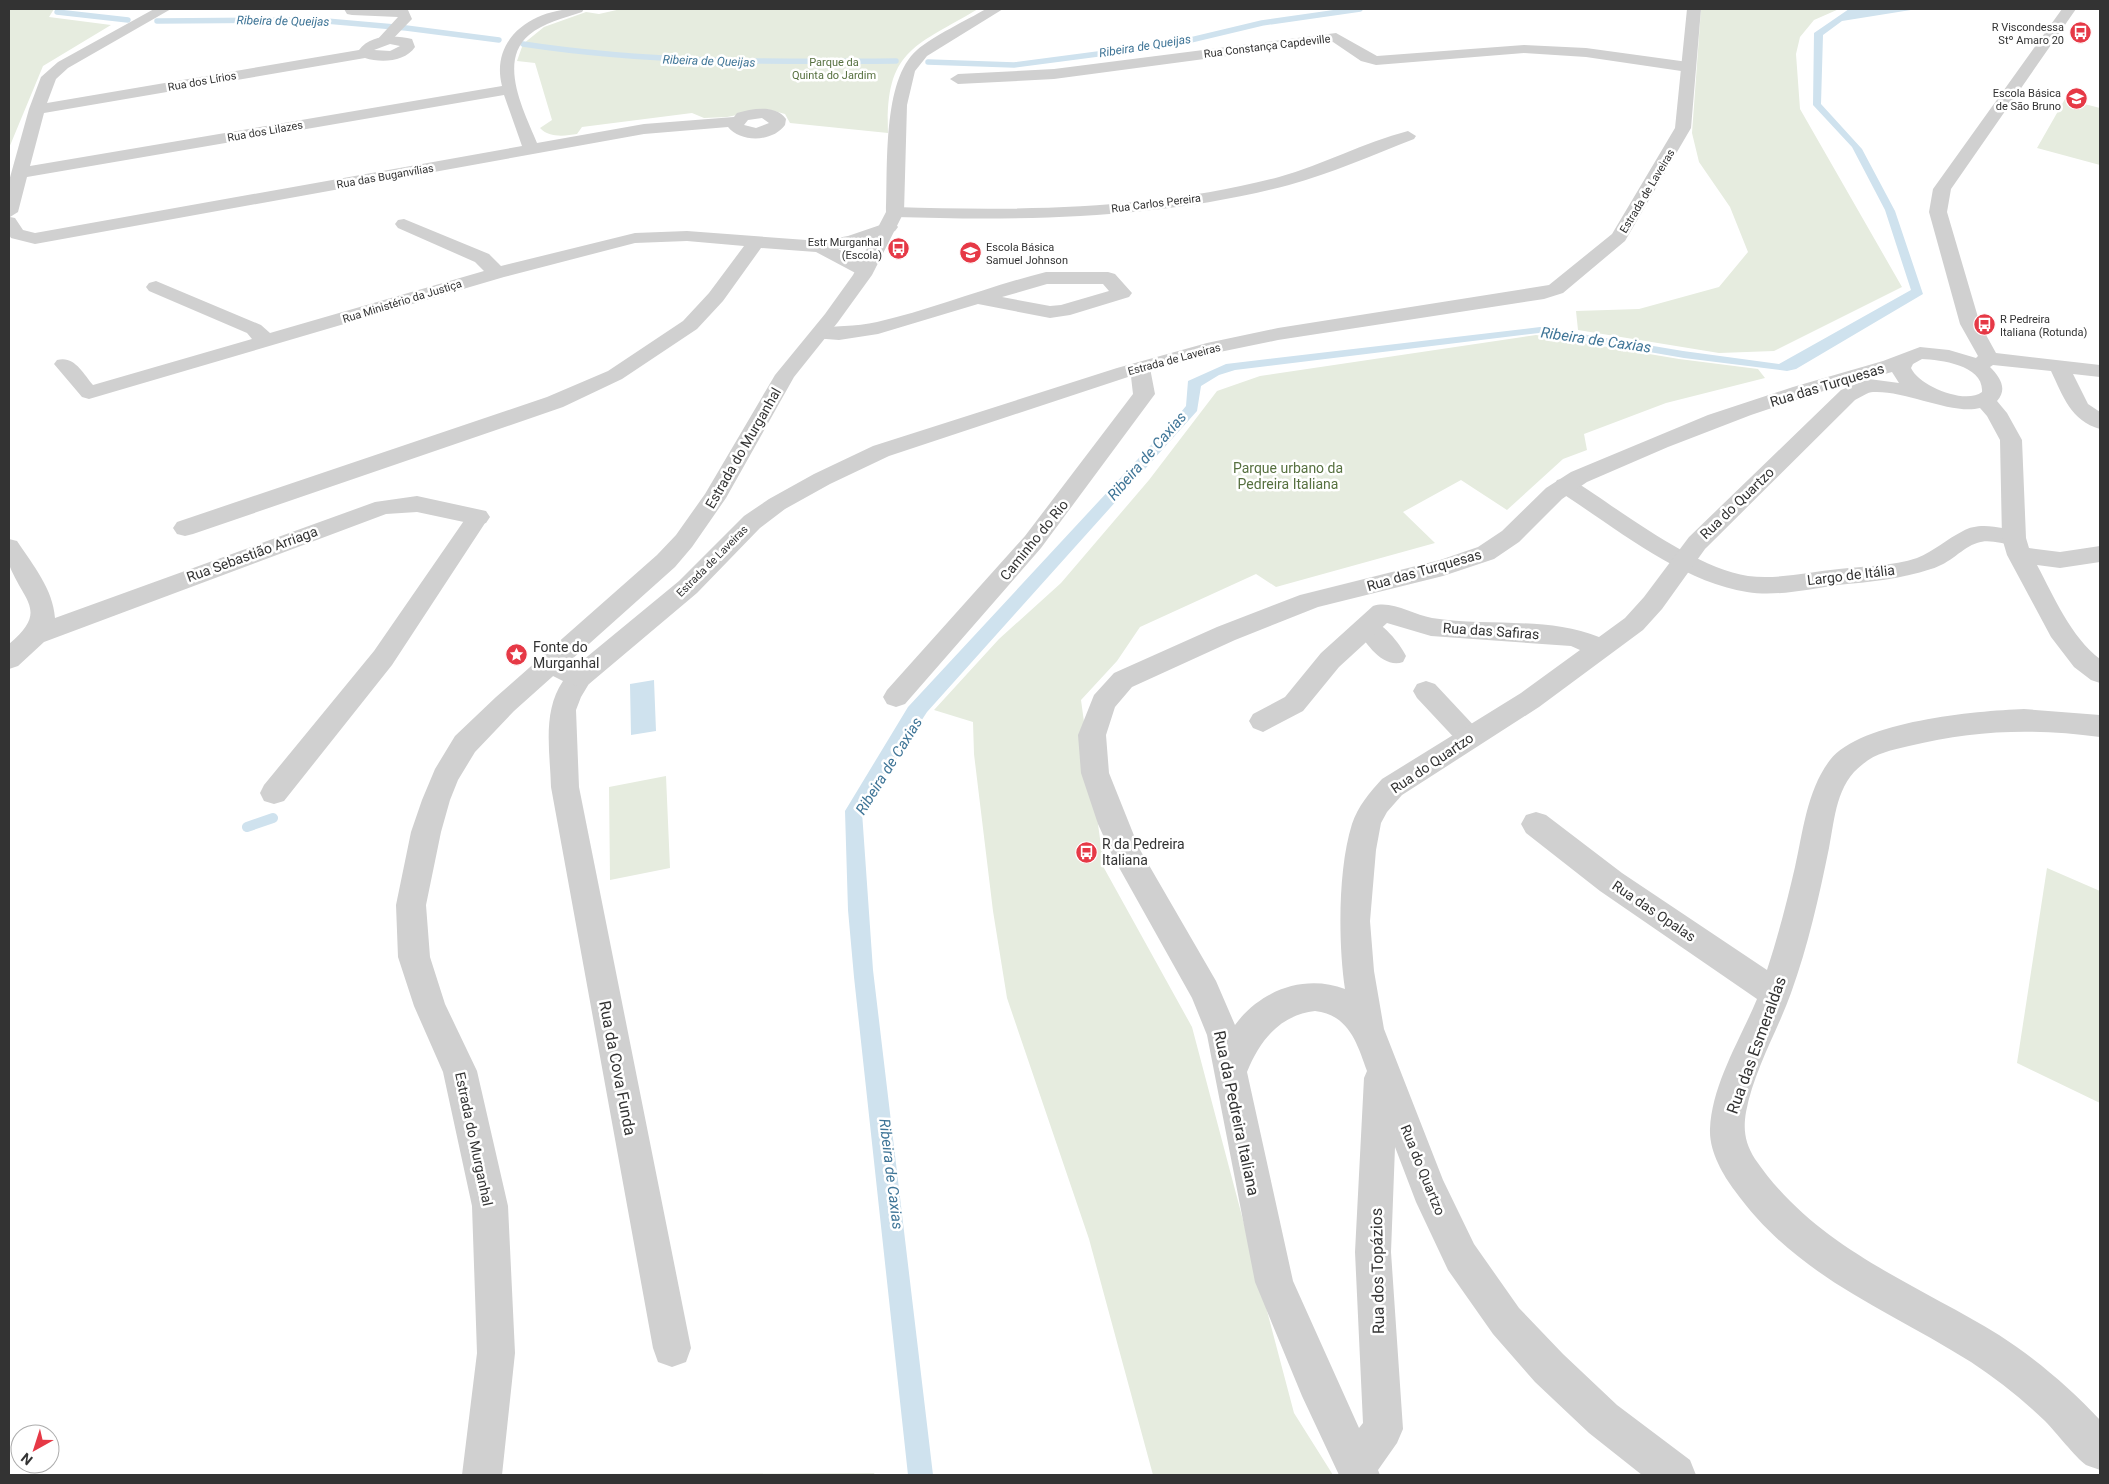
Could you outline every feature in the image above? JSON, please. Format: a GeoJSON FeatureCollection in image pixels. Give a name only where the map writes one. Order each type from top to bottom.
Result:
{"type":"FeatureCollection","features":[{"type":"Feature","properties":{"kind":"street"},"geometry":{"type":"LineString","coordinates":[[9,212],[37,109],[49,77],[62,66],[164,9]]}},
{"type":"Feature","properties":{"kind":"street"},"geometry":{"type":"LineString","coordinates":[[352,9],[352,11],[403,13],[405,19],[392,32],[367,48],[367,53],[376,56],[389,56],[401,52],[408,47],[407,42],[392,32]]}},
{"type":"Feature","properties":{"kind":"street"},"geometry":{"type":"LineString","coordinates":[[531,148],[509,89],[505,65],[507,50],[514,40],[530,28],[548,19],[578,9]]}},
{"type":"Feature","properties":{"kind":"street","name":"Estrada do Murganhal"},"geometry":{"type":"LineString","coordinates":[[482,1475],[496,1353],[490,1206],[460,1072],[430,1006],[414,957],[411,905],[426,832],[436,800],[464,744],[678,549],[710,506],[781,381],[820,334],[863,271],[892,220],[900,105],[908,71],[922,53],[996,9]]}},
{"type":"Feature","properties":{"kind":"street","name":"Estrada de Laveiras"},"geometry":{"type":"LineString","coordinates":[[565,787],[563,710],[568,694],[580,677],[688,587],[752,522],[777,504],[822,479],[880,451],[1140,368],[1207,349],[1278,334],[1544,293],[1556,289],[1619,237],[1627,227],[1682,128],[1686,112],[1694,9]]}},
{"type":"Feature","properties":{"kind":"street"},"geometry":{"type":"LineString","coordinates":[[2066,9],[1942,189],[1938,212],[1983,363],[1985,374],[1993,389],[1984,400],[1958,402],[1927,393],[1914,386],[1904,377],[1901,368],[1912,357],[1948,356],[1983,363],[2059,366],[2100,371]]}},
{"type":"Feature","properties":{"kind":"street","name":"Rua Constança Capdeville"},"geometry":{"type":"LineString","coordinates":[[958,79],[1054,74],[1336,37],[1366,58],[1376,61],[1473,50],[1526,49],[1616,57],[1688,67]]}},
{"type":"Feature","properties":{"kind":"street","name":"Rua dos Lírios"},"geometry":{"type":"LineString","coordinates":[[37,109],[367,53]]}},
{"type":"Feature","properties":{"kind":"street","name":"Rua dos Lilazes"},"geometry":{"type":"LineString","coordinates":[[21,172],[509,89]]}},
{"type":"Feature","properties":{"kind":"street","name":"Rua das Buganvílias"},"geometry":{"type":"LineString","coordinates":[[12,234],[35,239],[644,129],[736,122]]}},
{"type":"Feature","properties":{"kind":"street","name":"Rua Carlos Pereira"},"geometry":{"type":"LineString","coordinates":[[892,220],[1018,215],[1179,202],[1285,181],[1408,136]]}},
{"type":"Feature","properties":{"kind":"street","name":"Rua Ministério da Justiça"},"geometry":{"type":"LineString","coordinates":[[64,364],[89,392],[497,273],[635,238],[687,236],[820,247],[852,241],[892,220]]}},
{"type":"Feature","properties":{"kind":"street"},"geometry":{"type":"LineString","coordinates":[[404,224],[482,258],[490,263],[497,273]]}},
{"type":"Feature","properties":{"kind":"street"},"geometry":{"type":"LineString","coordinates":[[185,528],[555,402],[615,375],[690,325],[716,297],[758,241]]}},
{"type":"Feature","properties":{"kind":"street"},"geometry":{"type":"LineString","coordinates":[[820,247],[863,271]]}},
{"type":"Feature","properties":{"kind":"street"},"geometry":{"type":"LineString","coordinates":[[820,334],[833,335],[864,332],[1036,280],[1057,277],[1108,278],[1122,293],[1063,311],[1050,312],[977,298]]}},
{"type":"Feature","properties":{"kind":"street"},"geometry":{"type":"LineString","coordinates":[[156,286],[254,329],[266,341]]}},
{"type":"Feature","properties":{"kind":"street","name":"Rua das Turquesas"},"geometry":{"type":"LineString","coordinates":[[1103,702],[1123,680],[1144,669],[1310,601],[1411,576],[1487,552],[1505,540],[1565,485],[1613,461],[1775,400],[1827,383],[1868,374],[1956,341],[1970,324]]}},
{"type":"Feature","properties":{"kind":"street"},"geometry":{"type":"LineString","coordinates":[[2059,366],[2079,408],[2100,422]]}},
{"type":"Feature","properties":{"kind":"street","name":"Caminho do Rio"},"geometry":{"type":"LineString","coordinates":[[896,698],[989,594],[1072,492],[1144,394],[1140,368]]}},
{"type":"Feature","properties":{"kind":"street","name":"Rua do Quartzo"},"geometry":{"type":"LineString","coordinates":[[1674,1475],[1603,1419],[1549,1368],[1506,1321],[1461,1257],[1429,1189],[1368,1029],[1358,971],[1355,921],[1360,850],[1367,823],[1377,804],[1392,787],[1530,700],[1634,624],[1653,604],[1697,543],[1848,396],[1870,385],[1927,393]]}},
{"type":"Feature","properties":{"kind":"street"},"geometry":{"type":"LineString","coordinates":[[1984,400],[1996,412],[2011,440],[2016,546],[2060,630],[2084,660],[2100,674]]}},
{"type":"Feature","properties":{"kind":"street","name":"Largo de Itália"},"geometry":{"type":"LineString","coordinates":[[1565,485],[1683,561],[1746,584],[1774,585],[1906,569],[1926,563],[1945,554],[1972,535],[1993,534],[2016,546]]}},
{"type":"Feature","properties":{"kind":"street","name":"Rua Sebastião Arriaga"},"geometry":{"type":"LineString","coordinates":[[31,637],[383,507],[417,504],[478,518]]}},
{"type":"Feature","properties":{"kind":"street"},"geometry":{"type":"LineString","coordinates":[[274,793],[383,658],[478,518]]}},
{"type":"Feature","properties":{"kind":"street"},"geometry":{"type":"LineString","coordinates":[[2016,546],[2060,560],[2100,554]]}},
{"type":"Feature","properties":{"kind":"street"},"geometry":{"type":"LineString","coordinates":[[9,547],[34,586],[43,614],[40,629],[9,659]]}},
{"type":"Feature","properties":{"kind":"street"},"geometry":{"type":"LineString","coordinates":[[1363,587],[1375,620],[1394,656]]}},
{"type":"Feature","properties":{"kind":"street"},"geometry":{"type":"LineString","coordinates":[[1263,721],[1294,704],[1330,660],[1375,620]]}},
{"type":"Feature","properties":{"kind":"street","name":"Rua das Safiras"},"geometry":{"type":"LineString","coordinates":[[1375,620],[1431,627],[1574,637],[1601,648]]}},
{"type":"Feature","properties":{"kind":"street"},"geometry":{"type":"LineString","coordinates":[[552,664],[580,677]]}},
{"type":"Feature","properties":{"kind":"street"},"geometry":{"type":"LineString","coordinates":[[1426,691],[1469,737]]}},
{"type":"Feature","properties":{"kind":"street","name":"Rua da Pedreira Italiana"},"geometry":{"type":"LineString","coordinates":[[1103,702],[1092,735],[1095,773],[1113,824],[1127,854],[1205,992],[1223,1035],[1274,1282],[1316,1382],[1358,1471]]}},
{"type":"Feature","properties":{"kind":"street","name":"Rua das Esmeraldas"},"geometry":{"type":"LineString","coordinates":[[2100,726],[2070,720],[2016,718],[1928,730],[1878,744],[1856,753],[1832,777],[1825,797],[1794,937],[1775,993],[1734,1096],[1727,1132],[1735,1159],[1757,1196],[1792,1231],[1832,1262],[1985,1349],[2034,1384],[2071,1416],[2100,1450]]}},
{"type":"Feature","properties":{"kind":"street","name":"Rua da Cova Funda"},"geometry":{"type":"LineString","coordinates":[[565,787],[672,1348]]}},
{"type":"Feature","properties":{"kind":"street","name":"Rua das Opalas"},"geometry":{"type":"LineString","coordinates":[[1536,824],[1610,882],[1775,993]]}},
{"type":"Feature","properties":{"kind":"street"},"geometry":{"type":"LineString","coordinates":[[1230,1073],[1244,1041],[1266,1015],[1286,1003],[1307,996],[1324,996],[1340,1002],[1353,1011],[1368,1029]]}},
{"type":"Feature","properties":{"kind":"street","name":"Rua dos Topázios"},"geometry":{"type":"LineString","coordinates":[[1358,1471],[1383,1429],[1373,1252],[1382,1066]]}},
{"type":"Feature","properties":{"kind":"green space"},"geometry":{"type":"Polygon","coordinates":[[[9,9],[54,9],[49,17],[111,25],[43,66],[9,148],[9,9]]]}},
{"type":"Feature","properties":{"kind":"green space","name":"Parque da Quinta do Jardim"},"geometry":{"type":"Polygon","coordinates":[[[621,9],[978,9],[921,43],[908,54],[898,67],[888,105],[888,133],[790,123],[785,114],[767,109],[727,117],[704,118],[692,113],[582,127],[577,134],[557,136],[544,131],[540,128],[552,120],[535,63],[517,61],[523,44],[544,27],[586,12],[599,14],[621,9]]]}},
{"type":"Feature","properties":{"kind":"green space"},"geometry":{"type":"Polygon","coordinates":[[[1701,9],[1839,9],[1814,20],[1800,37],[1796,54],[1800,109],[1902,287],[1774,351],[1719,353],[1578,330],[1576,311],[1639,309],[1719,287],[1748,252],[1730,207],[1699,162],[1692,133],[1701,9]]]}},
{"type":"Feature","properties":{"kind":"green space"},"geometry":{"type":"Polygon","coordinates":[[[2065,99],[2100,108],[2100,165],[2037,148],[2065,99]]]}},
{"type":"Feature","properties":{"kind":"green space","name":"Parque urbano da Pedreira Italiana"},"geometry":{"type":"Polygon","coordinates":[[[1536,335],[1679,359],[1758,369],[1765,378],[1666,403],[1584,434],[1587,450],[1563,459],[1507,510],[1461,480],[1403,512],[1435,543],[1276,587],[1256,574],[1140,627],[1117,661],[1081,700],[1104,868],[1192,1027],[1294,1413],[1333,1475],[1153,1475],[1089,1239],[1007,998],[993,911],[974,754],[973,722],[934,710],[999,639],[1061,583],[1149,480],[1217,391],[1260,376],[1536,335]]]}},
{"type":"Feature","properties":{"kind":"green space"},"geometry":{"type":"Polygon","coordinates":[[[666,776],[670,868],[610,880],[609,787],[666,776]]]}},
{"type":"Feature","properties":{"kind":"green space"},"geometry":{"type":"Polygon","coordinates":[[[2047,868],[2100,891],[2100,1103],[2017,1063],[2047,868]]]}},
{"type":"Feature","properties":{"kind":"green space"},"geometry":{"type":"Polygon","coordinates":[[[874,1473],[875,1475],[575,1475],[576,1474],[874,1473]]]}},
{"type":"Feature","properties":{"kind":"water","name":"Ribeira de Caxias"},"geometry":{"type":"Polygon","coordinates":[[[1849,9],[1917,9],[1842,21],[1823,35],[1821,104],[1862,149],[1895,211],[1923,294],[1796,369],[1787,371],[1684,358],[1539,333],[1235,370],[1219,375],[1201,386],[1197,411],[927,712],[862,812],[873,970],[933,1475],[908,1475],[854,977],[848,910],[845,811],[908,707],[1176,418],[1186,406],[1188,381],[1226,364],[1540,327],[1683,351],[1779,364],[1911,290],[1885,210],[1852,147],[1813,105],[1814,33],[1849,9]]]}},
{"type":"Feature","properties":{"kind":"water"},"geometry":{"type":"Polygon","coordinates":[[[654,680],[656,731],[631,735],[630,684],[654,680]]]}},
{"type":"Feature","properties":{"kind":"waterway","name":"Ribeira de Queijas"},"geometry":{"type":"LineString","coordinates":[[928,62],[1014,65],[1174,44],[1262,23],[1360,9]]}},
{"type":"Feature","properties":{"kind":"waterway","name":"Ribeira de Queijas"},"geometry":{"type":"LineString","coordinates":[[57,12],[128,20]]}},
{"type":"Feature","properties":{"kind":"waterway","name":"Ribeira de Queijas"},"geometry":{"type":"LineString","coordinates":[[157,21],[315,20],[406,28],[499,40]]}},
{"type":"Feature","properties":{"kind":"waterway","name":"Ribeira de Queijas"},"geometry":{"type":"LineString","coordinates":[[523,44],[616,55],[663,58],[756,61],[896,61]]}},
{"type":"Feature","properties":{"kind":"waterway"},"geometry":{"type":"LineString","coordinates":[[247,827],[273,818]]}},
{"type":"Feature","properties":{"kind":"place","name":"R Viscondessa Stº Amaro 20"},"geometry":{"type":"Point","coordinates":[2080,33]}},
{"type":"Feature","properties":{"kind":"place","name":"Escola Básica de São Bruno"},"geometry":{"type":"Point","coordinates":[2077,99]}},
{"type":"Feature","properties":{"kind":"place","name":"Estr Murganhal (Escola)"},"geometry":{"type":"Point","coordinates":[898,248]}},
{"type":"Feature","properties":{"kind":"place","name":"Escola Básica Samuel Johnson"},"geometry":{"type":"Point","coordinates":[970,253]}},
{"type":"Feature","properties":{"kind":"place","name":"R Pedreira Italiana (Rotunda)"},"geometry":{"type":"Point","coordinates":[1984,325]}},
{"type":"Feature","properties":{"kind":"place","name":"Fonte do Murganhal"},"geometry":{"type":"Point","coordinates":[517,655]}},
{"type":"Feature","properties":{"kind":"place","name":"R da Pedreira Italiana"},"geometry":{"type":"Point","coordinates":[1086,852]}}]}
